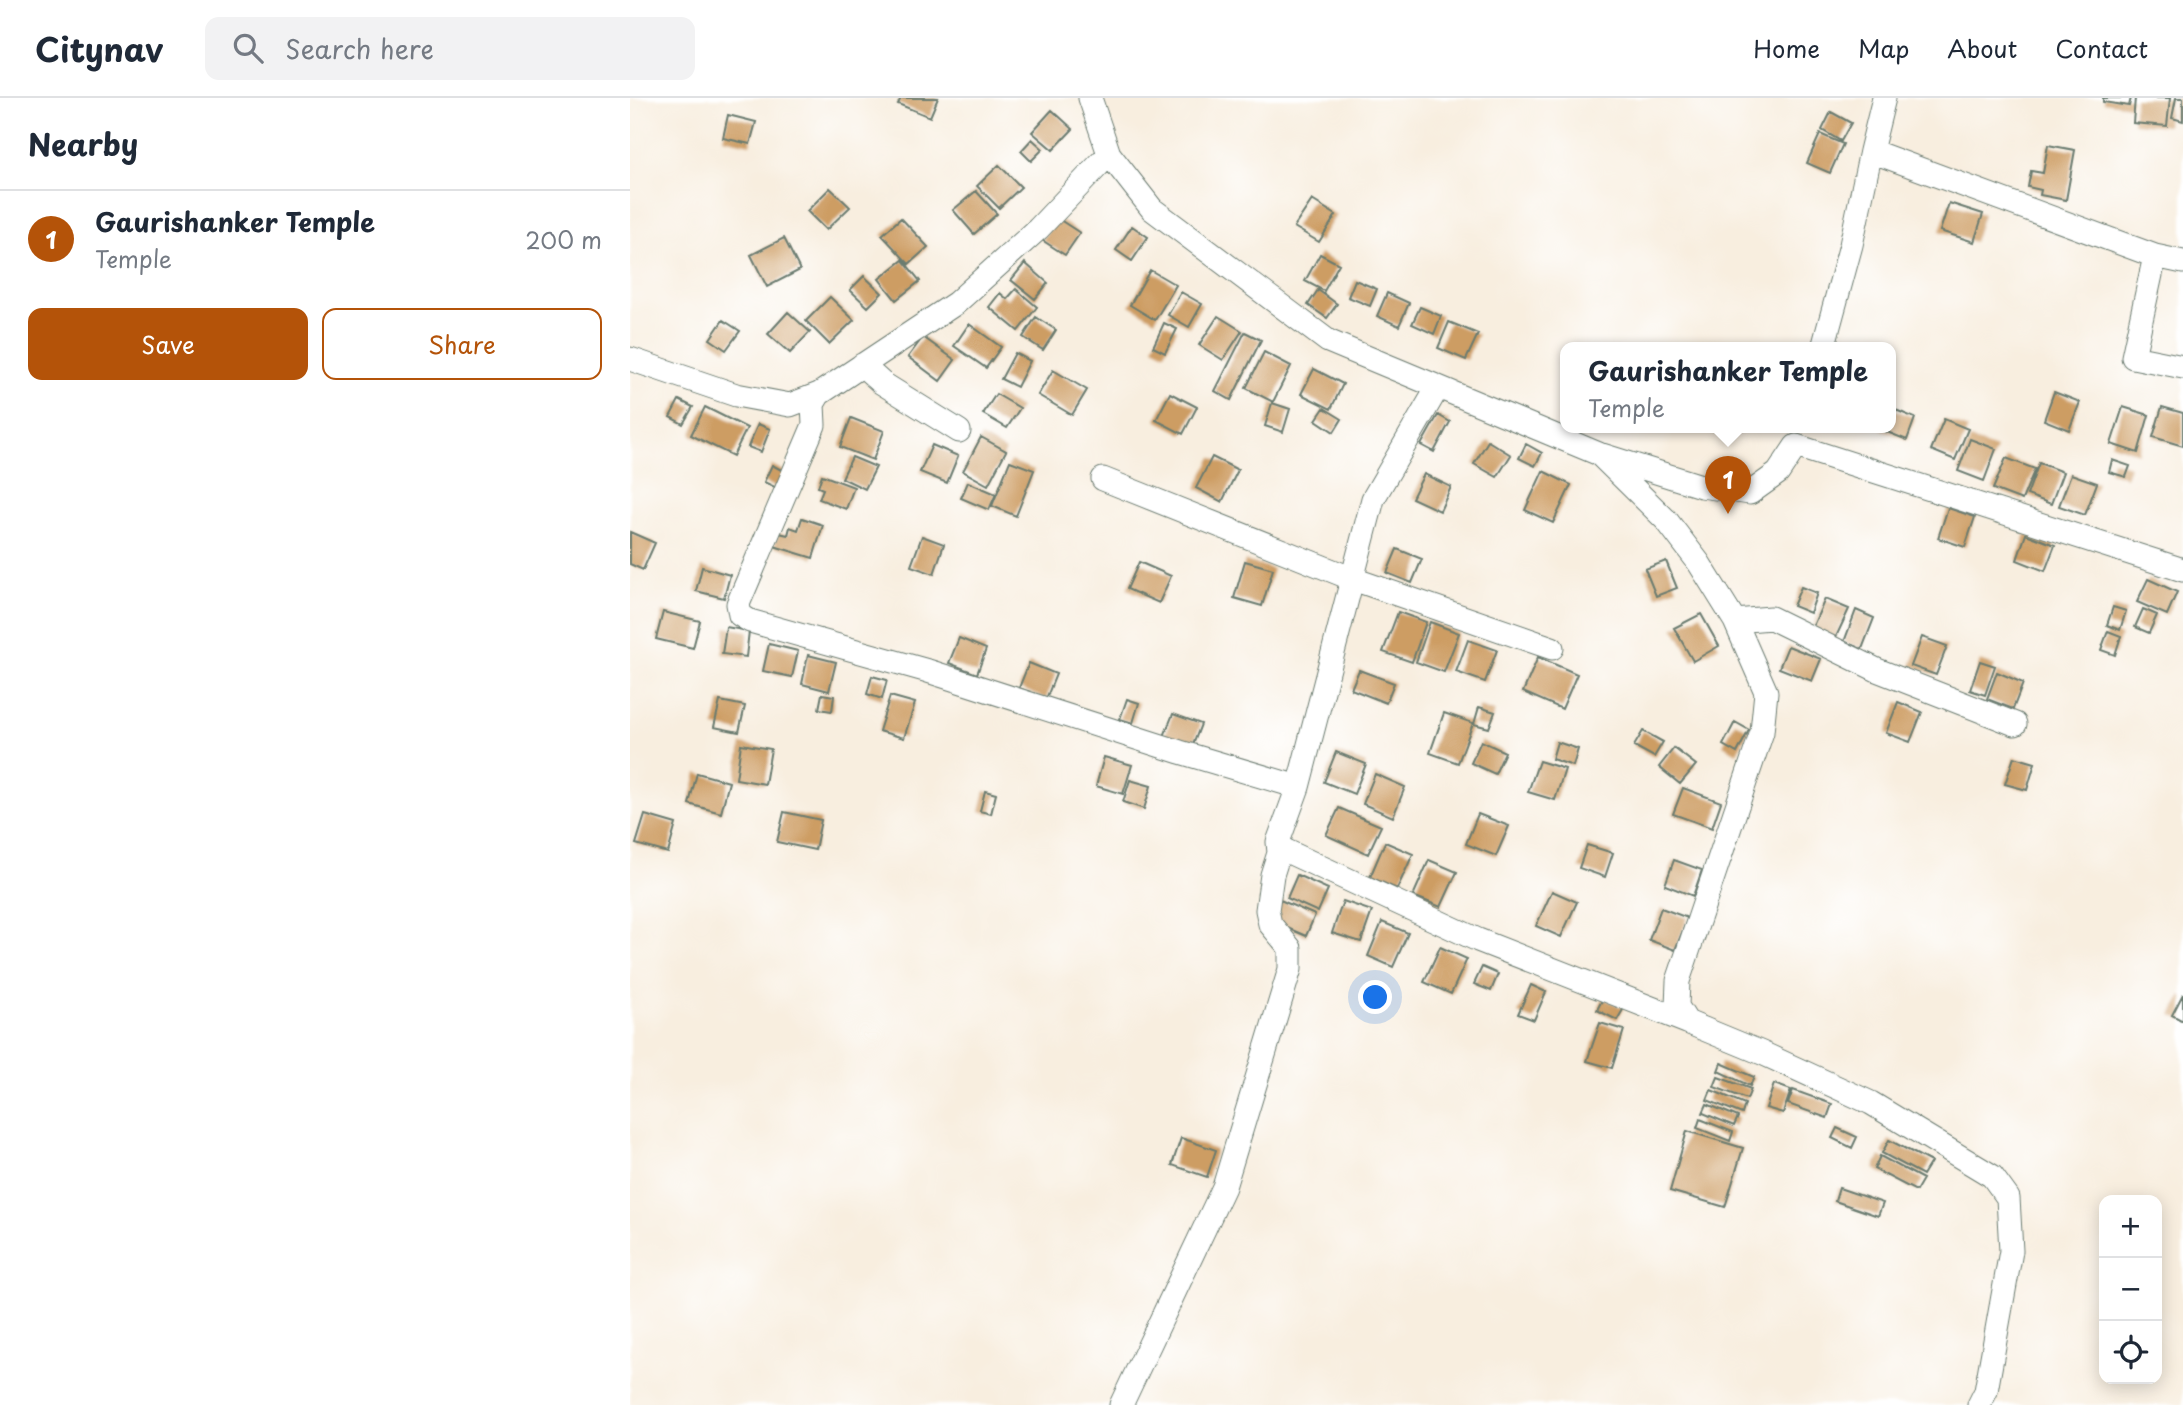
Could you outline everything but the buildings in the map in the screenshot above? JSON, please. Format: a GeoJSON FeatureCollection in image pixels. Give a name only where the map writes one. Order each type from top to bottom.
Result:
{"type":"FeatureCollection","features":[{"type":"Feature","properties":{"kind":"street"},"geometry":{"type":"LineString","coordinates":[[1090,98],[1109,154],[1152,209],[1328,341],[1599,454],[1701,486],[1750,493],[1778,473],[1799,437],[2183,570]]}},
{"type":"Feature","properties":{"kind":"street"},"geometry":{"type":"LineString","coordinates":[[1825,342],[1851,245],[1884,98]]}},
{"type":"Feature","properties":{"kind":"street"},"geometry":{"type":"LineString","coordinates":[[1871,151],[2155,256],[2183,262]]}},
{"type":"Feature","properties":{"kind":"street"},"geometry":{"type":"LineString","coordinates":[[630,359],[736,395],[790,405],[819,394],[956,303],[1038,229],[1109,154]]}},
{"type":"Feature","properties":{"kind":"street"},"geometry":{"type":"LineString","coordinates":[[2155,256],[2133,357],[2183,367]]}},
{"type":"Feature","properties":{"kind":"street"},"geometry":{"type":"LineString","coordinates":[[862,365],[882,383],[959,431]]}},
{"type":"Feature","properties":{"kind":"street"},"geometry":{"type":"LineString","coordinates":[[1121,1405],[1224,1187],[1290,969],[1290,948],[1270,925],[1267,910],[1272,875],[1280,848],[1278,842],[1298,787],[1373,499],[1438,387]]}},
{"type":"Feature","properties":{"kind":"street"},"geometry":{"type":"LineString","coordinates":[[819,394],[813,404],[814,425],[738,604],[740,615],[750,621],[928,671],[1298,787]]}},
{"type":"Feature","properties":{"kind":"street"},"geometry":{"type":"LineString","coordinates":[[1599,454],[1667,521],[1699,563],[1735,621],[1766,692],[1762,732],[1678,981],[1677,1006],[1687,1022]]}},
{"type":"Feature","properties":{"kind":"street"},"geometry":{"type":"LineString","coordinates":[[1102,480],[1353,579],[1552,648]]}},
{"type":"Feature","properties":{"kind":"street"},"geometry":{"type":"LineString","coordinates":[[1735,621],[1771,618],[1877,670],[2015,724]]}},
{"type":"Feature","properties":{"kind":"street"},"geometry":{"type":"LineString","coordinates":[[1280,848],[1478,940],[1762,1053],[1871,1103],[1992,1176],[2008,1198],[2011,1251],[1986,1391],[1979,1405]]}},
{"type":"Feature","properties":{"kind":"place","name":"Gaurishanker Temple"},"geometry":{"type":"Point","coordinates":[1728,514]}}]}
